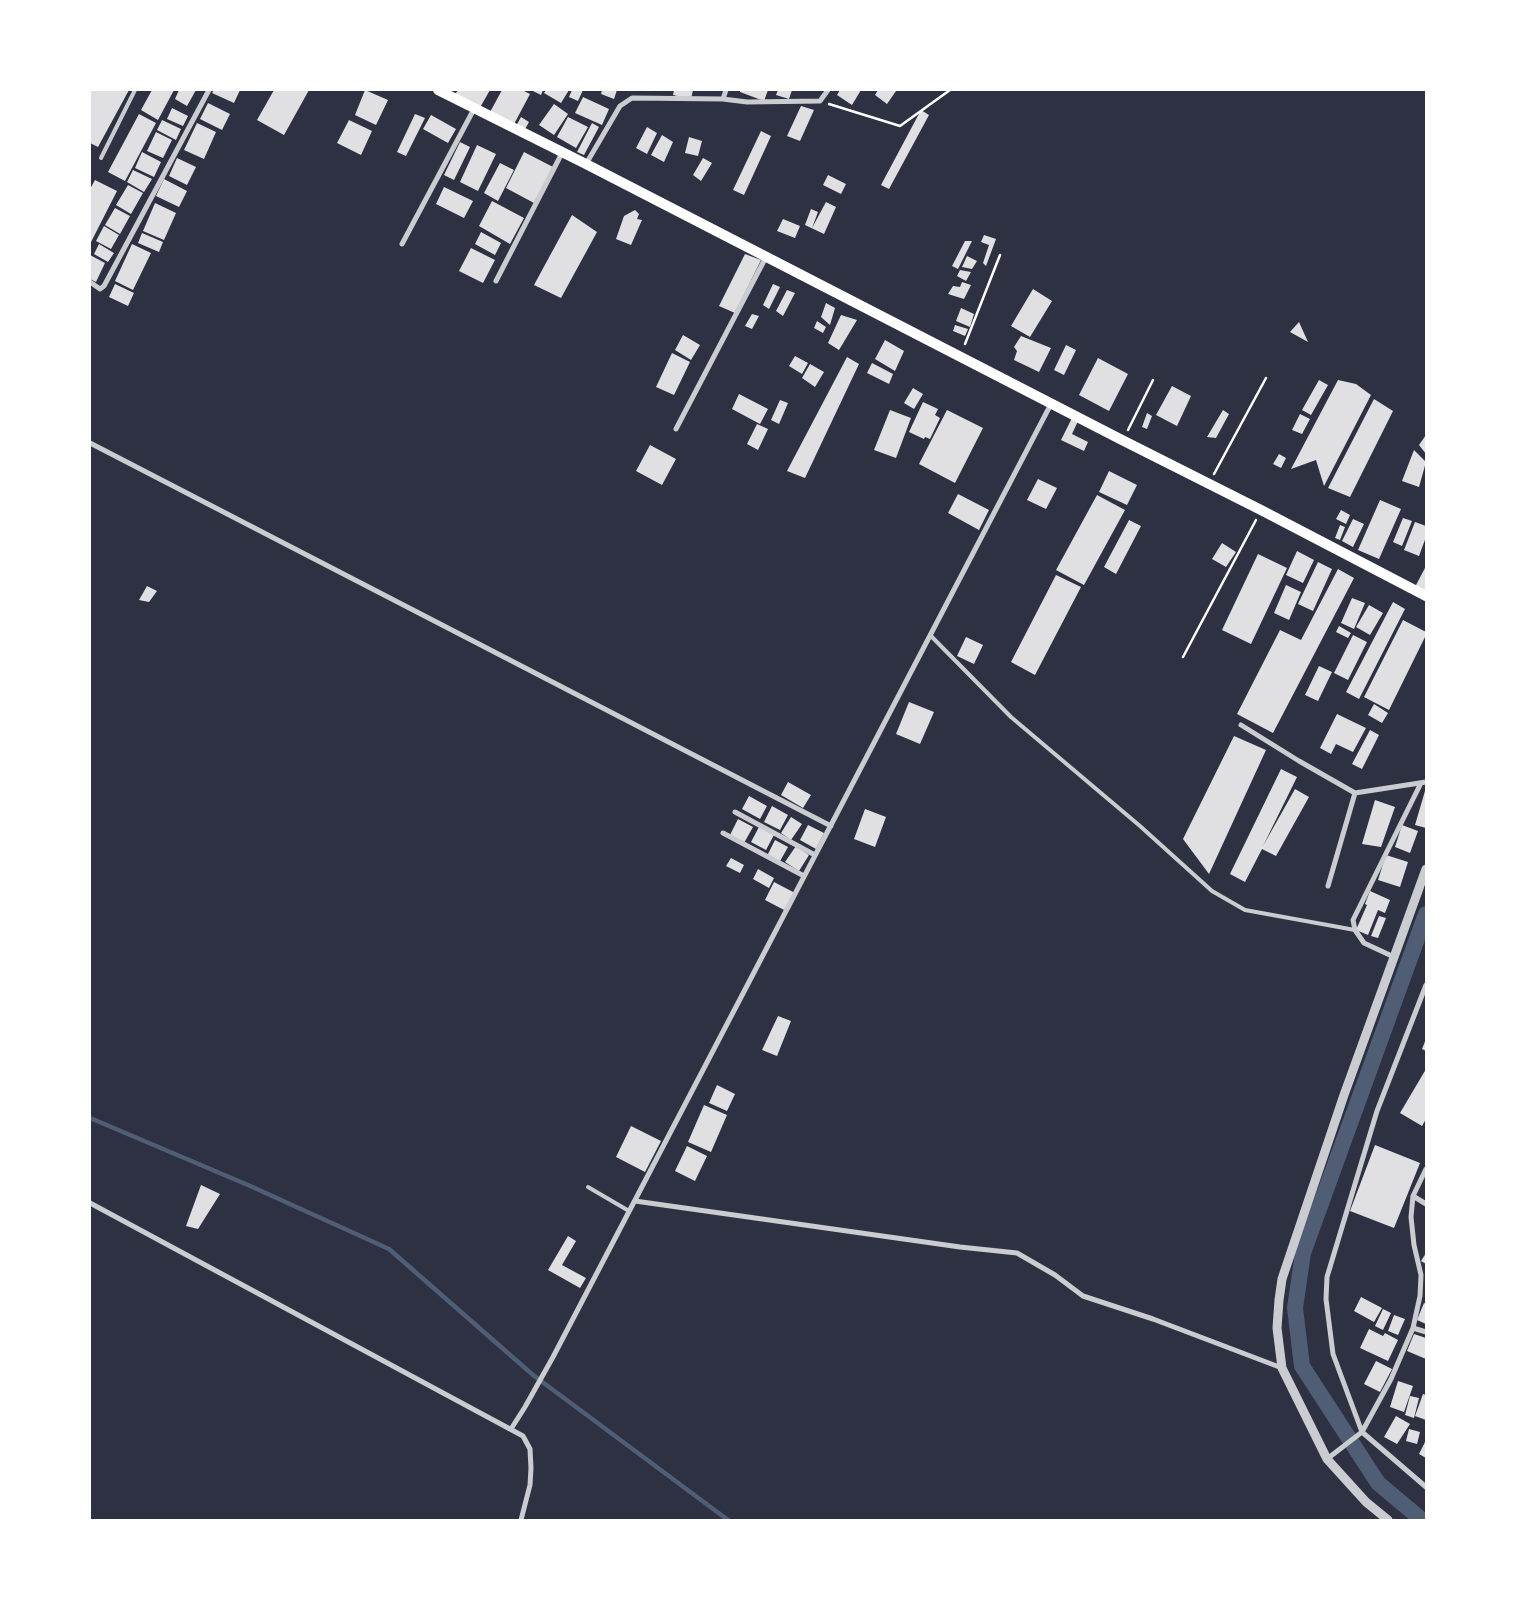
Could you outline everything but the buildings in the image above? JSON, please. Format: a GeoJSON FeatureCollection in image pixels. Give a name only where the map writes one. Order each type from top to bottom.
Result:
{"type":"FeatureCollection","features":[{"type":"Feature","properties":{"kind":"main road"},"geometry":{"type":"LineString","coordinates":[[438,90],[450,93],[474,109],[766,256],[1426,596]]}},
{"type":"Feature","properties":{"kind":"street"},"geometry":{"type":"LineString","coordinates":[[90,282],[100,289],[104,286],[209,90]]}},
{"type":"Feature","properties":{"kind":"street"},"geometry":{"type":"LineString","coordinates":[[632,90],[632,98]]}},
{"type":"Feature","properties":{"kind":"street"},"geometry":{"type":"LineString","coordinates":[[723,99],[726,90]]}},
{"type":"Feature","properties":{"kind":"street"},"geometry":{"type":"LineString","coordinates":[[586,164],[620,106],[632,98],[723,99],[747,102],[820,102],[828,90]]}},
{"type":"Feature","properties":{"kind":"street"},"geometry":{"type":"LineString","coordinates":[[402,244],[474,109]]}},
{"type":"Feature","properties":{"kind":"street"},"geometry":{"type":"LineString","coordinates":[[496,282],[562,152]]}},
{"type":"Feature","properties":{"kind":"street"},"geometry":{"type":"LineString","coordinates":[[676,429],[766,256]]}},
{"type":"Feature","properties":{"kind":"street"},"geometry":{"type":"LineString","coordinates":[[511,1429],[526,1407],[553,1357],[1052,404]]}},
{"type":"Feature","properties":{"kind":"street"},"geometry":{"type":"LineString","coordinates":[[90,443],[830,826]]}},
{"type":"Feature","properties":{"kind":"street"},"geometry":{"type":"LineString","coordinates":[[1241,725],[1355,793],[1423,783]]}},
{"type":"Feature","properties":{"kind":"street"},"geometry":{"type":"LineString","coordinates":[[1394,957],[1364,943],[1356,930],[1353,920],[1423,783]]}},
{"type":"Feature","properties":{"kind":"street"},"geometry":{"type":"LineString","coordinates":[[1328,886],[1355,793]]}},
{"type":"Feature","properties":{"kind":"street"},"geometry":{"type":"LineString","coordinates":[[735,812],[815,855]]}},
{"type":"Feature","properties":{"kind":"street"},"geometry":{"type":"LineString","coordinates":[[723,833],[804,876]]}},
{"type":"Feature","properties":{"kind":"street"},"geometry":{"type":"LineString","coordinates":[[1388,1520],[1366,1502],[1327,1458],[1282,1368],[1277,1328],[1282,1279],[1344,1095],[1426,869]]}},
{"type":"Feature","properties":{"kind":"street"},"geometry":{"type":"LineString","coordinates":[[1426,985],[1377,1111],[1327,1277],[1326,1298],[1333,1354],[1362,1432],[1426,1487]]}},
{"type":"Feature","properties":{"kind":"street"},"geometry":{"type":"LineString","coordinates":[[1327,1458],[1362,1432],[1391,1379],[1413,1328],[1424,1276],[1414,1245],[1411,1217],[1412,1196],[1426,1169]]}},
{"type":"Feature","properties":{"kind":"street"},"geometry":{"type":"LineString","coordinates":[[1412,1196],[1426,1204]]}},
{"type":"Feature","properties":{"kind":"street"},"geometry":{"type":"LineString","coordinates":[[634,1201],[960,1247],[1017,1253],[1055,1275],[1083,1296],[1153,1319],[1282,1368]]}},
{"type":"Feature","properties":{"kind":"street"},"geometry":{"type":"LineString","coordinates":[[90,1203],[523,1436],[530,1450],[531,1468],[530,1485],[521,1520]]}},
{"type":"Feature","properties":{"kind":"street"},"geometry":{"type":"LineString","coordinates":[[1413,1328],[1426,1332]]}},
{"type":"Feature","properties":{"kind":"lane"},"geometry":{"type":"LineString","coordinates":[[101,158],[135,90]]}},
{"type":"Feature","properties":{"kind":"lane"},"geometry":{"type":"LineString","coordinates":[[930,635],[1011,717],[1140,826],[1212,891],[1245,910],[1356,930]]}},
{"type":"Feature","properties":{"kind":"lane"},"geometry":{"type":"LineString","coordinates":[[588,1187],[630,1211]]}},
{"type":"Feature","properties":{"kind":"path"},"geometry":{"type":"LineString","coordinates":[[820,102],[900,126],[950,90]]}},
{"type":"Feature","properties":{"kind":"path"},"geometry":{"type":"LineString","coordinates":[[960,357],[1000,255]]}},
{"type":"Feature","properties":{"kind":"path"},"geometry":{"type":"LineString","coordinates":[[1209,484],[1266,378]]}},
{"type":"Feature","properties":{"kind":"path"},"geometry":{"type":"LineString","coordinates":[[1122,440],[1153,380]]}},
{"type":"Feature","properties":{"kind":"path"},"geometry":{"type":"LineString","coordinates":[[1183,656],[1261,510]]}},
{"type":"Feature","properties":{"kind":"waterway"},"geometry":{"type":"LineString","coordinates":[[1422,1520],[1378,1483],[1302,1366],[1295,1308],[1303,1253],[1426,914]]}},
{"type":"Feature","properties":{"kind":"waterway"},"geometry":{"type":"LineString","coordinates":[[90,1118],[248,1185],[389,1249],[533,1375],[728,1520]]}}]}
